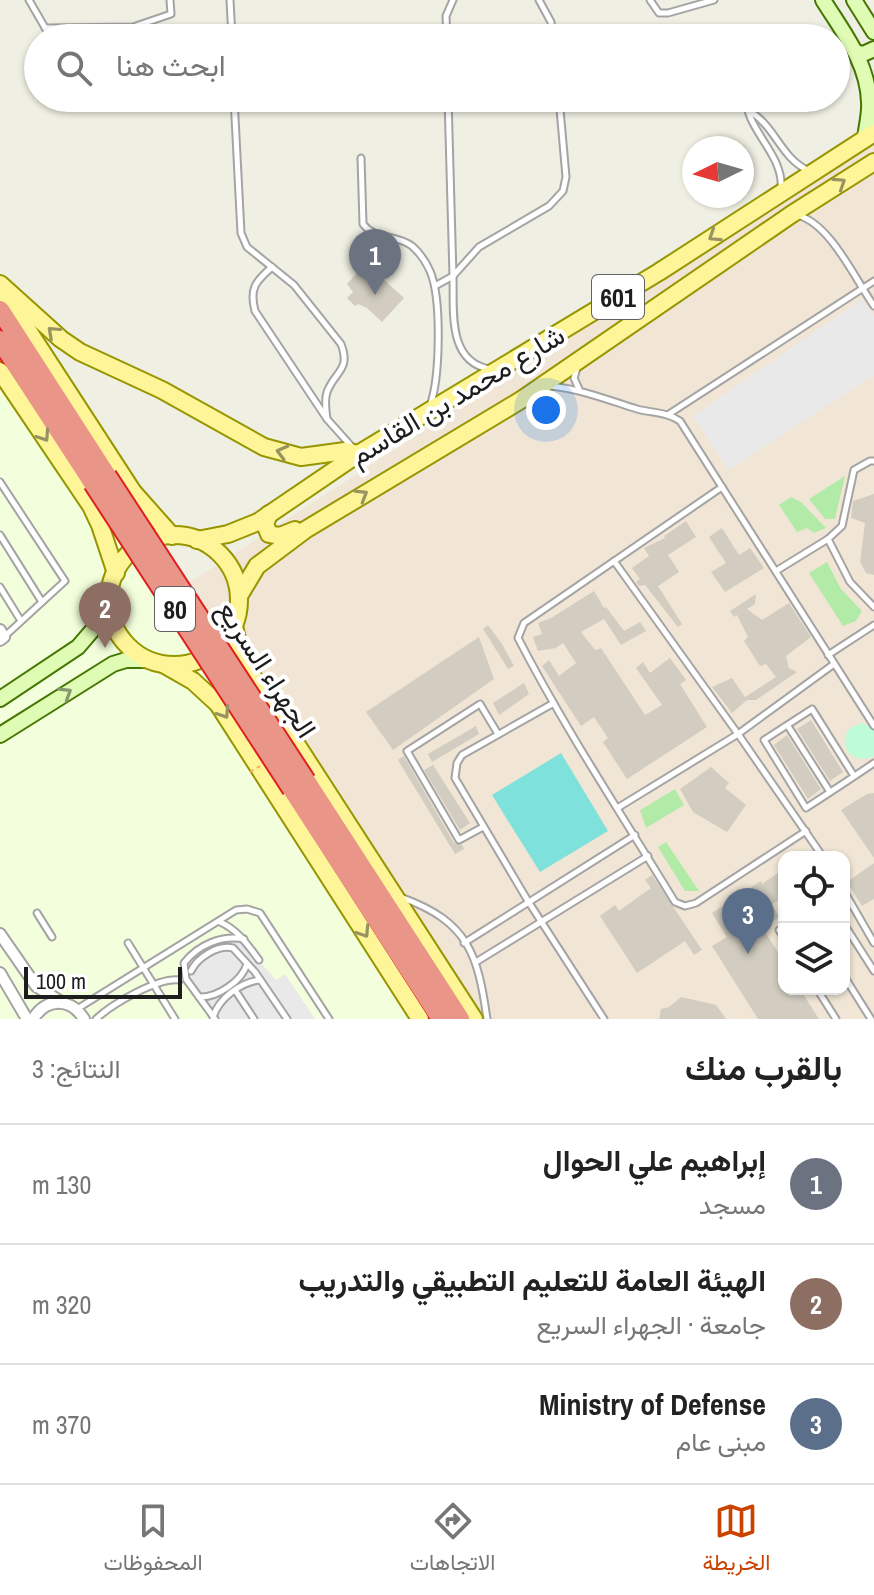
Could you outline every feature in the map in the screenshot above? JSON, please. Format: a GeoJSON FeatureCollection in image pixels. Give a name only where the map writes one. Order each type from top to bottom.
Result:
{"type":"FeatureCollection","features":[{"type":"Feature","properties":{"kind":"highway","name":"الجهراء السريع"},"geometry":{"type":"LineString","coordinates":[[0,310],[460,1019]]}},
{"type":"Feature","properties":{"kind":"highway","name":"الجهراء السريع"},"geometry":{"type":"LineString","coordinates":[[0,340],[441,1019]]}},
{"type":"Feature","properties":{"kind":"main road","name":"شارع محمد بن القاسم"},"geometry":{"type":"LineString","coordinates":[[197,540],[245,529],[358,454],[659,272],[869,136]]}},
{"type":"Feature","properties":{"kind":"main road","name":"شارع محمد بن القاسم"},"geometry":{"type":"LineString","coordinates":[[239,596],[257,566],[305,530],[531,394],[792,214],[874,162]]}},
{"type":"Feature","properties":{"kind":"main road"},"geometry":{"type":"LineString","coordinates":[[0,286],[133,492],[172,536]]}},
{"type":"Feature","properties":{"kind":"main road"},"geometry":{"type":"LineString","coordinates":[[0,286],[80,352],[162,390],[264,447],[301,457],[345,451],[358,454]]}},
{"type":"Feature","properties":{"kind":"main road"},"geometry":{"type":"LineString","coordinates":[[0,371],[91,506],[116,573]]}},
{"type":"Feature","properties":{"kind":"main road"},"geometry":{"type":"LineString","coordinates":[[269,514],[265,528],[273,536],[305,530]]}},
{"type":"Feature","properties":{"kind":"main road","name":"601"},"geometry":{"type":"LineString","coordinates":[[156,662],[129,647],[122,638],[112,618],[110,596],[122,563],[139,546],[149,541],[172,536],[197,540],[208,545],[226,562],[239,596],[234,626]]}},
{"type":"Feature","properties":{"kind":"main road"},"geometry":{"type":"LineString","coordinates":[[156,662],[189,664],[211,654],[234,626]]}},
{"type":"Feature","properties":{"kind":"main road","name":"الجهراء السريع"},"geometry":{"type":"LineString","coordinates":[[234,626],[242,660],[474,1019]]}},
{"type":"Feature","properties":{"kind":"main road"},"geometry":{"type":"LineString","coordinates":[[156,662],[193,681],[218,704],[420,1019]]}},
{"type":"Feature","properties":{"kind":"street"},"geometry":{"type":"LineString","coordinates":[[823,0],[838,24]]}},
{"type":"Feature","properties":{"kind":"street"},"geometry":{"type":"LineString","coordinates":[[854,0],[874,32]]}},
{"type":"Feature","properties":{"kind":"street"},"geometry":{"type":"LineString","coordinates":[[850,44],[866,78],[869,136]]}},
{"type":"Feature","properties":{"kind":"street"},"geometry":{"type":"LineString","coordinates":[[855,52],[863,54],[874,49]]}},
{"type":"Feature","properties":{"kind":"street"},"geometry":{"type":"LineString","coordinates":[[0,699],[78,647],[96,626],[110,596]]}},
{"type":"Feature","properties":{"kind":"street"},"geometry":{"type":"LineString","coordinates":[[0,735],[113,664],[126,660],[156,662]]}},
{"type":"Feature","properties":{"kind":"street"},"geometry":{"type":"LineString","coordinates":[[0,934],[5,949],[36,986],[77,1009],[84,1019]]}},
{"type":"Feature","properties":{"kind":"street"},"geometry":{"type":"LineString","coordinates":[[0,973],[27,1019]]}},
{"type":"Feature","properties":{"kind":"street"},"geometry":{"type":"LineString","coordinates":[[33,1019],[44,1006],[61,1002]]}},
{"type":"Feature","properties":{"kind":"lane"},"geometry":{"type":"LineString","coordinates":[[29,0],[43,24]]}},
{"type":"Feature","properties":{"kind":"lane"},"geometry":{"type":"LineString","coordinates":[[142,24],[171,14],[170,0]]}},
{"type":"Feature","properties":{"kind":"lane"},"geometry":{"type":"LineString","coordinates":[[230,0],[231,24]]}},
{"type":"Feature","properties":{"kind":"lane"},"geometry":{"type":"LineString","coordinates":[[446,24],[446,16],[453,0]]}},
{"type":"Feature","properties":{"kind":"lane"},"geometry":{"type":"LineString","coordinates":[[539,0],[551,24]]}},
{"type":"Feature","properties":{"kind":"lane"},"geometry":{"type":"LineString","coordinates":[[650,0],[659,13],[714,0]]}},
{"type":"Feature","properties":{"kind":"lane"},"geometry":{"type":"LineString","coordinates":[[687,0],[691,7]]}},
{"type":"Feature","properties":{"kind":"lane"},"geometry":{"type":"LineString","coordinates":[[235,112],[241,233],[247,247],[294,285],[341,344],[346,356],[344,366],[328,389],[325,399],[327,419]]}},
{"type":"Feature","properties":{"kind":"lane"},"geometry":{"type":"LineString","coordinates":[[448,112],[457,340],[461,353],[474,364],[495,370]]}},
{"type":"Feature","properties":{"kind":"lane"},"geometry":{"type":"LineString","coordinates":[[435,286],[453,276],[479,247],[549,206],[563,191],[566,177],[560,112]]}},
{"type":"Feature","properties":{"kind":"lane"},"geometry":{"type":"LineString","coordinates":[[750,112],[764,122],[790,158],[813,172]]}},
{"type":"Feature","properties":{"kind":"lane"},"geometry":{"type":"LineString","coordinates":[[750,112],[779,166],[781,193]]}},
{"type":"Feature","properties":{"kind":"lane"},"geometry":{"type":"LineString","coordinates":[[361,158],[363,224],[372,234],[390,236],[410,245],[422,256],[435,286],[438,371],[427,414]]}},
{"type":"Feature","properties":{"kind":"lane"},"geometry":{"type":"LineString","coordinates":[[792,214],[808,218],[821,228],[874,306]]}},
{"type":"Feature","properties":{"kind":"lane"},"geometry":{"type":"LineString","coordinates":[[272,267],[253,284],[251,297],[255,311],[327,419],[358,454]]}},
{"type":"Feature","properties":{"kind":"lane"},"geometry":{"type":"LineString","coordinates":[[668,414],[874,281]]}},
{"type":"Feature","properties":{"kind":"lane"},"geometry":{"type":"LineString","coordinates":[[580,389],[574,378],[575,370],[593,350]]}},
{"type":"Feature","properties":{"kind":"lane"},"geometry":{"type":"LineString","coordinates":[[531,394],[550,386],[580,389],[641,410],[668,414],[686,428],[874,726]]}},
{"type":"Feature","properties":{"kind":"lane"},"geometry":{"type":"LineString","coordinates":[[776,571],[828,539],[842,526],[854,470],[874,461]]}},
{"type":"Feature","properties":{"kind":"lane"},"geometry":{"type":"LineString","coordinates":[[0,482],[65,581],[1,636]]}},
{"type":"Feature","properties":{"kind":"lane"},"geometry":{"type":"LineString","coordinates":[[722,487],[524,623],[518,638],[552,704],[619,807],[675,902],[685,906],[696,903],[806,831]]}},
{"type":"Feature","properties":{"kind":"lane"},"geometry":{"type":"LineString","coordinates":[[0,535],[42,602]]}},
{"type":"Feature","properties":{"kind":"lane"},"geometry":{"type":"LineString","coordinates":[[828,539],[850,582],[874,607]]}},
{"type":"Feature","properties":{"kind":"lane"},"geometry":{"type":"LineString","coordinates":[[614,561],[819,851]]}},
{"type":"Feature","properties":{"kind":"lane"},"geometry":{"type":"LineString","coordinates":[[0,587],[21,621]]}},
{"type":"Feature","properties":{"kind":"lane"},"geometry":{"type":"LineString","coordinates":[[828,655],[874,625]]}},
{"type":"Feature","properties":{"kind":"lane"},"geometry":{"type":"LineString","coordinates":[[619,807],[738,734],[834,664]]}},
{"type":"Feature","properties":{"kind":"lane"},"geometry":{"type":"LineString","coordinates":[[483,827],[459,840],[407,751],[480,704],[498,734]]}},
{"type":"Feature","properties":{"kind":"lane"},"geometry":{"type":"LineString","coordinates":[[552,704],[462,755],[457,763],[455,778],[528,901],[604,1019]]}},
{"type":"Feature","properties":{"kind":"lane"},"geometry":{"type":"LineString","coordinates":[[854,776],[812,709],[764,740],[806,808],[874,763]]}},
{"type":"Feature","properties":{"kind":"lane"},"geometry":{"type":"LineString","coordinates":[[787,725],[830,792]]}},
{"type":"Feature","properties":{"kind":"lane"},"geometry":{"type":"LineString","coordinates":[[464,943],[635,835]]}},
{"type":"Feature","properties":{"kind":"lane"},"geometry":{"type":"LineString","coordinates":[[476,962],[648,856]]}},
{"type":"Feature","properties":{"kind":"lane"},"geometry":{"type":"LineString","coordinates":[[394,894],[437,912],[452,924],[476,962],[487,1019]]}},
{"type":"Feature","properties":{"kind":"lane"},"geometry":{"type":"LineString","coordinates":[[850,901],[874,943]]}},
{"type":"Feature","properties":{"kind":"lane"},"geometry":{"type":"LineString","coordinates":[[77,1009],[236,910],[247,909],[260,913],[329,1019]]}},
{"type":"Feature","properties":{"kind":"lane"},"geometry":{"type":"LineString","coordinates":[[37,913],[52,937]]}},
{"type":"Feature","properties":{"kind":"lane"},"geometry":{"type":"LineString","coordinates":[[219,921],[244,939],[259,960]]}},
{"type":"Feature","properties":{"kind":"lane"},"geometry":{"type":"LineString","coordinates":[[850,933],[874,971]]}},
{"type":"Feature","properties":{"kind":"lane"},"geometry":{"type":"LineString","coordinates":[[214,1018],[184,974],[187,959],[215,940],[229,937],[244,939]]}},
{"type":"Feature","properties":{"kind":"lane"},"geometry":{"type":"LineString","coordinates":[[128,943],[175,1019]]}},
{"type":"Feature","properties":{"kind":"lane"},"geometry":{"type":"LineString","coordinates":[[191,971],[195,963],[225,946],[237,951],[287,1019]]}},
{"type":"Feature","properties":{"kind":"lane"},"geometry":{"type":"LineString","coordinates":[[198,997],[215,995],[238,979],[247,963]]}},
{"type":"Feature","properties":{"kind":"lane"},"geometry":{"type":"LineString","coordinates":[[96,1019],[104,1011],[153,985],[166,980],[180,980]]}},
{"type":"Feature","properties":{"kind":"lane"},"geometry":{"type":"LineString","coordinates":[[214,1018],[220,1002],[249,982],[260,980]]}},
{"type":"Feature","properties":{"kind":"lane"},"geometry":{"type":"LineString","coordinates":[[850,986],[871,1019]]}},
{"type":"Feature","properties":{"kind":"lane"},"geometry":{"type":"LineString","coordinates":[[235,990],[254,1019]]}},
{"type":"Feature","properties":{"kind":"lane"},"geometry":{"type":"LineString","coordinates":[[821,995],[836,1019]]}},
{"type":"Feature","properties":{"kind":"shaded area"},"geometry":{"type":"Polygon","coordinates":[[[874,138],[874,1019],[450,1019],[175,592],[874,138]]]}},
{"type":"Feature","properties":{"kind":"shaded area"},"geometry":{"type":"Polygon","coordinates":[[[862,299],[874,315],[874,375],[728,470],[693,416],[862,299]]]}},
{"type":"Feature","properties":{"kind":"shaded area"},"geometry":{"type":"Polygon","coordinates":[[[0,318],[450,1019],[0,1019],[0,318]]]}},
{"type":"Feature","properties":{"kind":"shaded area"},"geometry":{"type":"Polygon","coordinates":[[[860,723],[874,727],[874,756],[860,759],[846,749],[845,743],[849,729],[860,723]]]}},
{"type":"Feature","properties":{"kind":"shaded area"},"geometry":{"type":"Polygon","coordinates":[[[561,753],[608,831],[540,872],[492,795],[561,753]]]}},
{"type":"Feature","properties":{"kind":"shaded area"},"geometry":{"type":"Polygon","coordinates":[[[224,939],[242,941],[276,980],[285,974],[315,1019],[213,1019],[184,979],[190,959],[224,939]]]}},
{"type":"Feature","properties":{"kind":"green space"},"geometry":{"type":"Polygon","coordinates":[[[845,476],[835,519],[825,519],[809,499],[845,476]]]}},
{"type":"Feature","properties":{"kind":"green space"},"geometry":{"type":"Polygon","coordinates":[[[791,497],[801,502],[826,528],[814,533],[807,528],[797,532],[779,505],[791,497]]]}},
{"type":"Feature","properties":{"kind":"green space"},"geometry":{"type":"Polygon","coordinates":[[[827,562],[841,589],[862,611],[856,621],[843,626],[809,573],[827,562]]]}},
{"type":"Feature","properties":{"kind":"green space"},"geometry":{"type":"Polygon","coordinates":[[[675,789],[684,805],[646,828],[640,810],[675,789]]]}},
{"type":"Feature","properties":{"kind":"green space"},"geometry":{"type":"Polygon","coordinates":[[[666,842],[699,891],[685,891],[658,847],[666,842]]]}},
{"type":"Feature","properties":{"kind":"building"},"geometry":{"type":"Polygon","coordinates":[[[363,266],[380,283],[383,279],[404,298],[382,322],[367,308],[358,304],[355,306],[347,298],[353,292],[347,284],[363,266]]]}},
{"type":"Feature","properties":{"kind":"building"},"geometry":{"type":"Polygon","coordinates":[[[874,494],[874,575],[866,573],[860,562],[865,523],[851,518],[853,501],[874,494]]]}},
{"type":"Feature","properties":{"kind":"building"},"geometry":{"type":"Polygon","coordinates":[[[686,521],[696,537],[668,555],[679,572],[658,586],[682,624],[678,627],[645,585],[639,586],[636,582],[640,579],[632,568],[649,556],[644,548],[665,538],[686,521]]]}},
{"type":"Feature","properties":{"kind":"building"},"geometry":{"type":"Polygon","coordinates":[[[722,528],[739,555],[750,548],[764,568],[725,592],[711,572],[726,563],[709,537],[722,528]]]}},
{"type":"Feature","properties":{"kind":"building"},"geometry":{"type":"Polygon","coordinates":[[[594,591],[624,631],[640,622],[646,631],[621,645],[604,619],[581,632],[595,650],[601,648],[645,715],[662,705],[636,668],[643,662],[650,673],[670,658],[686,680],[680,684],[707,727],[627,779],[603,742],[608,738],[594,717],[581,726],[542,666],[549,660],[559,676],[576,663],[563,643],[556,648],[538,651],[533,637],[542,634],[538,623],[594,591]]]}},
{"type":"Feature","properties":{"kind":"building"},"geometry":{"type":"Polygon","coordinates":[[[756,594],[755,604],[747,609],[762,620],[789,603],[811,637],[786,656],[789,668],[797,672],[756,700],[747,700],[732,713],[712,687],[732,678],[745,697],[776,677],[766,664],[760,666],[744,641],[748,637],[737,615],[734,617],[730,611],[756,594]]]}},
{"type":"Feature","properties":{"kind":"building"},"geometry":{"type":"Polygon","coordinates":[[[488,625],[514,666],[508,669],[483,629],[488,625]]]}},
{"type":"Feature","properties":{"kind":"building"},"geometry":{"type":"Polygon","coordinates":[[[479,637],[494,679],[393,750],[366,712],[479,637]]]}},
{"type":"Feature","properties":{"kind":"building"},"geometry":{"type":"Polygon","coordinates":[[[524,683],[529,694],[499,715],[493,703],[524,683]]]}},
{"type":"Feature","properties":{"kind":"building"},"geometry":{"type":"Polygon","coordinates":[[[811,720],[843,772],[830,781],[797,729],[811,720]]]}},
{"type":"Feature","properties":{"kind":"building"},"geometry":{"type":"Polygon","coordinates":[[[476,726],[479,734],[432,762],[428,754],[476,726]]]}},
{"type":"Feature","properties":{"kind":"building"},"geometry":{"type":"Polygon","coordinates":[[[787,735],[821,789],[808,799],[774,745],[787,735]]]}},
{"type":"Feature","properties":{"kind":"building"},"geometry":{"type":"Polygon","coordinates":[[[404,756],[454,843],[462,845],[464,849],[455,854],[398,760],[404,756]]]}},
{"type":"Feature","properties":{"kind":"building"},"geometry":{"type":"Polygon","coordinates":[[[433,765],[470,823],[460,830],[424,770],[433,765]]]}},
{"type":"Feature","properties":{"kind":"building"},"geometry":{"type":"Polygon","coordinates":[[[711,767],[729,783],[725,788],[746,805],[727,832],[693,812],[680,789],[711,767]]]}},
{"type":"Feature","properties":{"kind":"building"},"geometry":{"type":"Polygon","coordinates":[[[874,793],[874,858],[841,810],[874,793]]]}},
{"type":"Feature","properties":{"kind":"building"},"geometry":{"type":"Polygon","coordinates":[[[874,863],[874,899],[862,906],[850,887],[850,880],[874,863]]]}},
{"type":"Feature","properties":{"kind":"building"},"geometry":{"type":"Polygon","coordinates":[[[778,873],[778,901],[771,905],[778,918],[762,927],[778,952],[778,995],[804,995],[819,1019],[758,1019],[712,946],[727,937],[712,913],[761,881],[762,884],[778,873]]]}},
{"type":"Feature","properties":{"kind":"building"},"geometry":{"type":"Polygon","coordinates":[[[652,875],[702,950],[694,955],[685,941],[637,973],[600,916],[615,905],[619,911],[651,888],[645,880],[652,875]]]}},
{"type":"Feature","properties":{"kind":"building"},"geometry":{"type":"Polygon","coordinates":[[[681,997],[716,1005],[726,1019],[659,1019],[661,1009],[669,1007],[681,997]]]}},
{"type":"Feature","properties":{"kind":"place","name":"إبراهيم علي الحوال"},"geometry":{"type":"Point","coordinates":[375,295]}},
{"type":"Feature","properties":{"kind":"place","name":"الهيئة العامة للتعليم التطبيقي والتدريب"},"geometry":{"type":"Point","coordinates":[105,648]}},
{"type":"Feature","properties":{"kind":"place","name":"Ministry of Defense"},"geometry":{"type":"Point","coordinates":[748,954]}}]}
